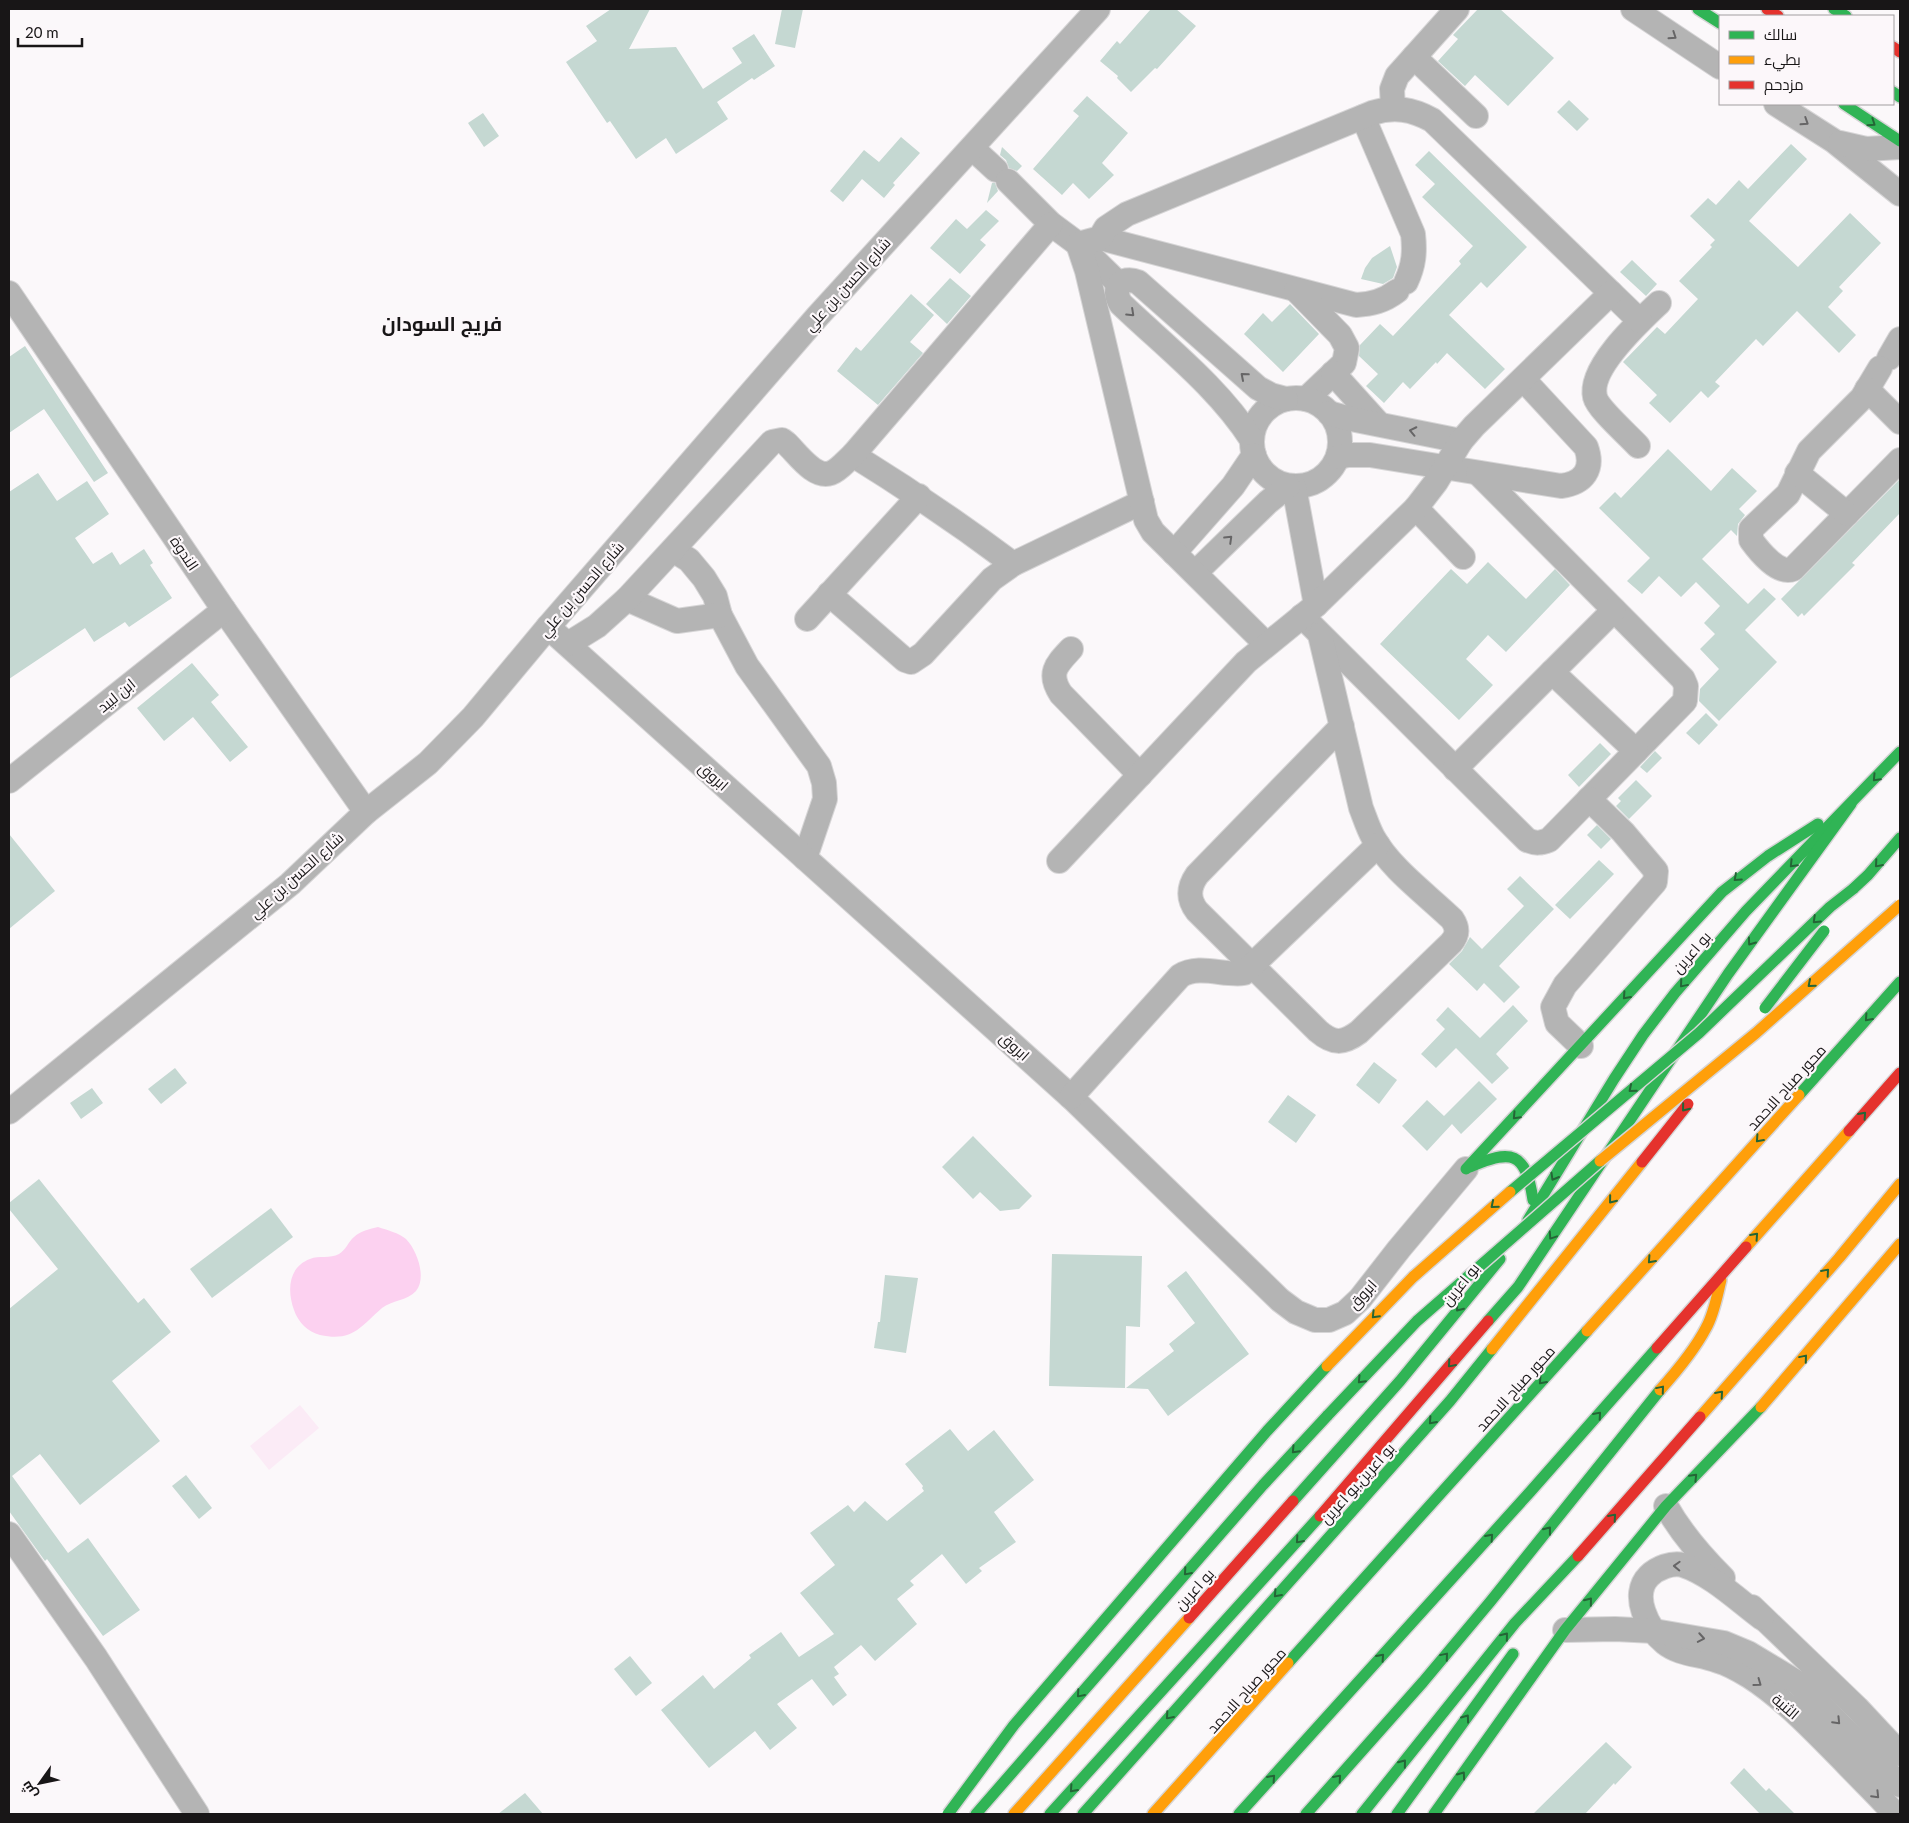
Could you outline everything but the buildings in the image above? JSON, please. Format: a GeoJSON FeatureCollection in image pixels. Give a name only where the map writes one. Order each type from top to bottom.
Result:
{"type":"FeatureCollection","features":[{"type":"Feature","properties":{"kind":"main road"},"geometry":{"type":"LineString","coordinates":[[1698,9],[1719,22]]}},
{"type":"Feature","properties":{"kind":"main road"},"geometry":{"type":"LineString","coordinates":[[1845,105],[1900,151]]}},
{"type":"Feature","properties":{"kind":"main road","name":"بو اعرين"},"geometry":{"type":"LineString","coordinates":[[1014,1814],[1400,1381],[1501,1258],[1534,1212],[1614,1079],[1643,1035],[1675,993],[1746,911],[1900,752]]}},
{"type":"Feature","properties":{"kind":"main road"},"geometry":{"type":"LineString","coordinates":[[1466,1169],[1722,892],[1776,849],[1851,804]]}},
{"type":"Feature","properties":{"kind":"main road"},"geometry":{"type":"LineString","coordinates":[[1050,1814],[1286,1555],[1518,1287],[1728,974],[1851,804]]}},
{"type":"Feature","properties":{"kind":"main road"},"geometry":{"type":"LineString","coordinates":[[948,1814],[1014,1725],[1267,1431],[1359,1331],[1412,1277],[1453,1240],[1699,1033],[1824,912],[1868,875],[1900,838]]}},
{"type":"Feature","properties":{"kind":"main road","name":"بو اعرين,بو اعرين"},"geometry":{"type":"LineString","coordinates":[[1083,1814],[1450,1401],[1806,956],[1853,889]]}},
{"type":"Feature","properties":{"kind":"main road"},"geometry":{"type":"LineString","coordinates":[[976,1814],[1263,1484],[1417,1321],[1585,1174],[1756,1033],[1900,906]]}},
{"type":"Feature","properties":{"kind":"main road","name":"محور صباح الاحمد"},"geometry":{"type":"LineString","coordinates":[[1153,1814],[1900,982]]}},
{"type":"Feature","properties":{"kind":"main road"},"geometry":{"type":"LineString","coordinates":[[1240,1814],[1530,1492],[1900,1073]]}},
{"type":"Feature","properties":{"kind":"main road"},"geometry":{"type":"LineString","coordinates":[[1466,1169],[1492,1158],[1507,1156],[1519,1161],[1525,1168],[1531,1185],[1534,1212]]}},
{"type":"Feature","properties":{"kind":"main road"},"geometry":{"type":"LineString","coordinates":[[1362,1814],[1516,1623],[1581,1553],[1839,1258],[1900,1184]]}},
{"type":"Feature","properties":{"kind":"main road"},"geometry":{"type":"LineString","coordinates":[[1434,1814],[1565,1630],[1666,1506],[1752,1417],[1900,1244]]}},
{"type":"Feature","properties":{"kind":"main road"},"geometry":{"type":"LineString","coordinates":[[1306,1814],[1423,1682],[1484,1609],[1624,1433],[1683,1363],[1707,1327],[1716,1302],[1723,1273]]}},
{"type":"Feature","properties":{"kind":"main road"},"geometry":{"type":"LineString","coordinates":[[1550,1603],[1581,1553]]}},
{"type":"Feature","properties":{"kind":"main road"},"geometry":{"type":"LineString","coordinates":[[1397,1814],[1518,1648]]}},
{"type":"Feature","properties":{"kind":"street","name":"شارع الحسن بن علي"},"geometry":{"type":"LineString","coordinates":[[9,1112],[290,884],[366,812],[428,763],[448,743],[473,717],[548,627],[817,316],[1098,9]]}},
{"type":"Feature","properties":{"kind":"street"},"geometry":{"type":"LineString","coordinates":[[1393,109],[1392,89],[1400,72],[1457,9]]}},
{"type":"Feature","properties":{"kind":"street"},"geometry":{"type":"LineString","coordinates":[[1633,9],[1719,66]]}},
{"type":"Feature","properties":{"kind":"street"},"geometry":{"type":"LineString","coordinates":[[1414,57],[1476,116]]}},
{"type":"Feature","properties":{"kind":"street"},"geometry":{"type":"LineString","coordinates":[[1778,105],[1834,141],[1900,194]]}},
{"type":"Feature","properties":{"kind":"street"},"geometry":{"type":"LineString","coordinates":[[1266,644],[1153,532],[1146,520],[1087,271],[1089,241],[1127,214],[1378,111],[1407,110],[1432,120],[1640,321]]}},
{"type":"Feature","properties":{"kind":"street"},"geometry":{"type":"LineString","coordinates":[[972,148],[1051,224],[1089,241],[1295,288],[1356,305],[1373,304],[1390,296],[1401,286],[1412,269],[1415,252],[1413,234],[1363,117]]}},
{"type":"Feature","properties":{"kind":"street"},"geometry":{"type":"LineString","coordinates":[[1834,141],[1866,149],[1900,151]]}},
{"type":"Feature","properties":{"kind":"street"},"geometry":{"type":"LineString","coordinates":[[568,644],[597,626],[627,599],[772,442],[782,440],[814,470],[820,473],[833,472],[853,455],[1051,224]]}},
{"type":"Feature","properties":{"kind":"street"},"geometry":{"type":"LineString","coordinates":[[1089,241],[1119,284]]}},
{"type":"Feature","properties":{"kind":"street"},"geometry":{"type":"LineString","coordinates":[[1329,412],[1337,426],[1340,442],[1338,457],[1331,470],[1320,479],[1308,485],[1291,486],[1273,480],[1261,469],[1253,448],[1234,415],[1214,392],[1121,304],[1117,298],[1116,290],[1119,284],[1125,280],[1132,279],[1138,282],[1252,383],[1271,395],[1315,402],[1329,412],[1351,419],[1461,441]]}},
{"type":"Feature","properties":{"kind":"street"},"geometry":{"type":"LineString","coordinates":[[1174,553],[1233,486],[1253,448],[1254,426],[1262,414],[1272,404],[1296,399],[1334,373],[1344,363],[1347,348],[1345,341],[1295,288]]}},
{"type":"Feature","properties":{"kind":"street","name":"الندوة"},"geometry":{"type":"LineString","coordinates":[[9,293],[224,610],[366,812]]}},
{"type":"Feature","properties":{"kind":"street"},"geometry":{"type":"LineString","coordinates":[[1059,861],[1246,662],[1309,610],[1416,508],[1431,489],[1461,441],[1474,426],[1611,293]]}},
{"type":"Feature","properties":{"kind":"street"},"geometry":{"type":"LineString","coordinates":[[1638,446],[1599,406],[1595,397],[1594,387],[1610,355],[1659,303]]}},
{"type":"Feature","properties":{"kind":"street"},"geometry":{"type":"LineString","coordinates":[[1890,355],[1856,404],[1809,451],[1788,494],[1754,525],[1750,534],[1754,544],[1778,569],[1788,571],[1797,566],[1900,460]]}},
{"type":"Feature","properties":{"kind":"street"},"geometry":{"type":"LineString","coordinates":[[1334,373],[1379,424]]}},
{"type":"Feature","properties":{"kind":"street"},"geometry":{"type":"LineString","coordinates":[[1338,457],[1370,455],[1561,486],[1579,481],[1589,466],[1590,456],[1586,447],[1523,379]]}},
{"type":"Feature","properties":{"kind":"street"},"geometry":{"type":"LineString","coordinates":[[1868,389],[1900,422]]}},
{"type":"Feature","properties":{"kind":"street"},"geometry":{"type":"LineString","coordinates":[[1578,439],[1607,413]]}},
{"type":"Feature","properties":{"kind":"street"},"geometry":{"type":"LineString","coordinates":[[853,455],[919,496],[1012,564]]}},
{"type":"Feature","properties":{"kind":"street"},"geometry":{"type":"LineString","coordinates":[[1320,635],[1527,840],[1534,843],[1542,843],[1549,840],[1590,799],[1685,701],[1686,686],[1683,680],[1478,473]]}},
{"type":"Feature","properties":{"kind":"street"},"geometry":{"type":"LineString","coordinates":[[1797,473],[1847,514]]}},
{"type":"Feature","properties":{"kind":"street"},"geometry":{"type":"LineString","coordinates":[[1194,573],[1268,502],[1291,486]]}},
{"type":"Feature","properties":{"kind":"street"},"geometry":{"type":"LineString","coordinates":[[1291,486],[1309,610],[1320,635],[1342,726],[1361,808],[1367,826],[1378,845],[1392,862],[1452,919],[1456,924],[1457,932],[1450,944],[1359,1032],[1350,1039],[1338,1041],[1327,1039],[1197,911],[1191,903],[1189,893],[1191,883],[1197,875],[1342,726]]}},
{"type":"Feature","properties":{"kind":"street"},"geometry":{"type":"LineString","coordinates":[[807,619],[919,496]]}},
{"type":"Feature","properties":{"kind":"street"},"geometry":{"type":"LineString","coordinates":[[829,594],[905,660],[911,662],[923,654],[992,578],[1012,564],[1142,502]]}},
{"type":"Feature","properties":{"kind":"street"},"geometry":{"type":"LineString","coordinates":[[1416,508],[1463,557]]}},
{"type":"Feature","properties":{"kind":"street"},"geometry":{"type":"LineString","coordinates":[[673,550],[689,560],[704,578],[715,596],[720,616],[747,666],[819,766],[824,783],[825,800],[805,858]]}},
{"type":"Feature","properties":{"kind":"street"},"geometry":{"type":"LineString","coordinates":[[627,599],[677,621],[720,616]]}},
{"type":"Feature","properties":{"kind":"street","name":"ابن لبيد"},"geometry":{"type":"LineString","coordinates":[[9,780],[224,610]]}},
{"type":"Feature","properties":{"kind":"street"},"geometry":{"type":"LineString","coordinates":[[1455,769],[1614,610]]}},
{"type":"Feature","properties":{"kind":"street","name":"ابروق"},"geometry":{"type":"LineString","coordinates":[[548,627],[1071,1097],[1280,1300],[1296,1312],[1315,1320],[1329,1320],[1345,1313],[1360,1299],[1466,1169]]}},
{"type":"Feature","properties":{"kind":"street"},"geometry":{"type":"LineString","coordinates":[[1071,649],[1057,664],[1054,680],[1056,687],[1060,694],[1140,775]]}},
{"type":"Feature","properties":{"kind":"street"},"geometry":{"type":"LineString","coordinates":[[1552,672],[1636,751]]}},
{"type":"Feature","properties":{"kind":"street"},"geometry":{"type":"LineString","coordinates":[[1581,1046],[1557,1023],[1553,1007],[1565,985],[1655,882],[1656,871],[1623,832],[1590,799]]}},
{"type":"Feature","properties":{"kind":"street"},"geometry":{"type":"LineString","coordinates":[[1071,1097],[1180,976],[1193,971],[1233,975],[1244,973],[1378,845]]}},
{"type":"Feature","properties":{"kind":"street","name":"الثنية"},"geometry":{"type":"LineString","coordinates":[[1666,1506],[1678,1528],[1704,1558],[1762,1618],[1857,1708],[1900,1754]]}},
{"type":"Feature","properties":{"kind":"street"},"geometry":{"type":"LineString","coordinates":[[9,1534],[96,1658],[197,1814]]}},
{"type":"Feature","properties":{"kind":"street","name":"الثنية"},"geometry":{"type":"LineString","coordinates":[[1762,1618],[1703,1574],[1682,1564],[1664,1566],[1649,1576],[1641,1588],[1643,1610],[1654,1631],[1664,1642],[1673,1648],[1718,1660],[1749,1677],[1769,1691],[1808,1725],[1895,1814]]}},
{"type":"Feature","properties":{"kind":"street","name":"الثنية"},"geometry":{"type":"LineString","coordinates":[[1565,1630],[1616,1629],[1654,1631],[1724,1643],[1748,1653],[1798,1683],[1900,1785]]}},
{"type":"Feature","properties":{"kind":"shaded area"},"geometry":{"type":"Polygon","coordinates":[[[378,1227],[403,1237],[414,1250],[421,1272],[421,1279],[416,1291],[408,1297],[386,1305],[361,1327],[348,1335],[331,1337],[311,1332],[301,1322],[294,1310],[290,1295],[293,1274],[303,1263],[313,1258],[339,1254],[356,1235],[365,1230],[378,1227]]]}},
{"type":"Feature","properties":{"kind":"shaded area"},"geometry":{"type":"Polygon","coordinates":[[[300,1405],[319,1428],[269,1470],[250,1446],[300,1405]]]}},
{"type":"Feature","properties":{"kind":"traffic: fast"},"geometry":{"type":"LineString","coordinates":[[1698,9],[1719,22]]}},
{"type":"Feature","properties":{"kind":"traffic: fast"},"geometry":{"type":"LineString","coordinates":[[1834,9],[1844,15]]}},
{"type":"Feature","properties":{"kind":"traffic: fast"},"geometry":{"type":"LineString","coordinates":[[1894,93],[1900,97]]}},
{"type":"Feature","properties":{"kind":"traffic: fast"},"geometry":{"type":"LineString","coordinates":[[1846,105],[1900,141]]}},
{"type":"Feature","properties":{"kind":"traffic: fast"},"geometry":{"type":"LineString","coordinates":[[1528,1220],[1614,1079],[1643,1035],[1675,993],[1746,911],[1900,752]]}},
{"type":"Feature","properties":{"kind":"traffic: fast"},"geometry":{"type":"LineString","coordinates":[[1488,1321],[1518,1287],[1728,974],[1851,804]]}},
{"type":"Feature","properties":{"kind":"traffic: fast"},"geometry":{"type":"LineString","coordinates":[[1466,1169],[1722,892],[1768,856],[1818,824]]}},
{"type":"Feature","properties":{"kind":"traffic: fast"},"geometry":{"type":"LineString","coordinates":[[1853,889],[1868,875],[1900,838]]}},
{"type":"Feature","properties":{"kind":"traffic: fast"},"geometry":{"type":"LineString","coordinates":[[1510,1192],[1699,1033],[1830,907],[1853,889]]}},
{"type":"Feature","properties":{"kind":"traffic: fast"},"geometry":{"type":"LineString","coordinates":[[1765,1008],[1824,931]]}},
{"type":"Feature","properties":{"kind":"traffic: fast"},"geometry":{"type":"LineString","coordinates":[[1799,1095],[1900,982]]}},
{"type":"Feature","properties":{"kind":"traffic: fast"},"geometry":{"type":"LineString","coordinates":[[1470,1167],[1496,1158],[1514,1158],[1521,1163],[1526,1172],[1533,1200]]}},
{"type":"Feature","properties":{"kind":"traffic: fast"},"geometry":{"type":"LineString","coordinates":[[1328,1415],[1417,1321],[1600,1161]]}},
{"type":"Feature","properties":{"kind":"traffic: fast"},"geometry":{"type":"LineString","coordinates":[[1293,1501],[1400,1381],[1500,1259]]}},
{"type":"Feature","properties":{"kind":"traffic: fast"},"geometry":{"type":"LineString","coordinates":[[1288,1663],[1587,1331]]}},
{"type":"Feature","properties":{"kind":"traffic: fast"},"geometry":{"type":"LineString","coordinates":[[1239,1814],[1530,1492],[1657,1348]]}},
{"type":"Feature","properties":{"kind":"traffic: fast"},"geometry":{"type":"LineString","coordinates":[[1083,1814],[1450,1401],[1492,1349]]}},
{"type":"Feature","properties":{"kind":"traffic: fast"},"geometry":{"type":"LineString","coordinates":[[948,1814],[1014,1725],[1267,1431],[1327,1366]]}},
{"type":"Feature","properties":{"kind":"traffic: fast"},"geometry":{"type":"LineString","coordinates":[[1306,1814],[1423,1682],[1490,1602],[1660,1390]]}},
{"type":"Feature","properties":{"kind":"traffic: fast"},"geometry":{"type":"LineString","coordinates":[[1434,1814],[1565,1630],[1666,1506],[1761,1407]]}},
{"type":"Feature","properties":{"kind":"traffic: fast"},"geometry":{"type":"LineString","coordinates":[[976,1814],[1263,1485],[1328,1415]]}},
{"type":"Feature","properties":{"kind":"traffic: fast"},"geometry":{"type":"LineString","coordinates":[[1050,1814],[1320,1516]]}},
{"type":"Feature","properties":{"kind":"traffic: fast"},"geometry":{"type":"LineString","coordinates":[[1362,1814],[1515,1623],[1578,1556]]}},
{"type":"Feature","properties":{"kind":"traffic: fast"},"geometry":{"type":"LineString","coordinates":[[1397,1814],[1513,1654]]}},
{"type":"Feature","properties":{"kind":"traffic: slow"},"geometry":{"type":"LineString","coordinates":[[1600,1161],[1756,1033],[1900,905]]}},
{"type":"Feature","properties":{"kind":"traffic: slow"},"geometry":{"type":"LineString","coordinates":[[1587,1331],[1799,1095]]}},
{"type":"Feature","properties":{"kind":"traffic: slow"},"geometry":{"type":"LineString","coordinates":[[1746,1247],[1849,1131]]}},
{"type":"Feature","properties":{"kind":"traffic: slow"},"geometry":{"type":"LineString","coordinates":[[1492,1349],[1642,1162]]}},
{"type":"Feature","properties":{"kind":"traffic: slow"},"geometry":{"type":"LineString","coordinates":[[1700,1417],[1839,1258],[1900,1184]]}},
{"type":"Feature","properties":{"kind":"traffic: slow"},"geometry":{"type":"LineString","coordinates":[[1327,1366],[1413,1277],[1510,1192]]}},
{"type":"Feature","properties":{"kind":"traffic: slow"},"geometry":{"type":"LineString","coordinates":[[1761,1407],[1900,1244]]}},
{"type":"Feature","properties":{"kind":"traffic: slow"},"geometry":{"type":"LineString","coordinates":[[1660,1390],[1691,1353],[1709,1323],[1721,1280]]}},
{"type":"Feature","properties":{"kind":"traffic: slow"},"geometry":{"type":"LineString","coordinates":[[1014,1814],[1189,1618]]}},
{"type":"Feature","properties":{"kind":"traffic: slow"},"geometry":{"type":"LineString","coordinates":[[1153,1814],[1288,1663]]}},
{"type":"Feature","properties":{"kind":"traffic: jam"},"geometry":{"type":"LineString","coordinates":[[1767,9],[1776,15]]}},
{"type":"Feature","properties":{"kind":"traffic: jam"},"geometry":{"type":"LineString","coordinates":[[1894,48],[1900,52]]}},
{"type":"Feature","properties":{"kind":"traffic: jam"},"geometry":{"type":"LineString","coordinates":[[1849,1131],[1900,1073]]}},
{"type":"Feature","properties":{"kind":"traffic: jam"},"geometry":{"type":"LineString","coordinates":[[1642,1162],[1688,1104]]}},
{"type":"Feature","properties":{"kind":"traffic: jam"},"geometry":{"type":"LineString","coordinates":[[1657,1348],[1746,1247]]}},
{"type":"Feature","properties":{"kind":"traffic: jam"},"geometry":{"type":"LineString","coordinates":[[1320,1516],[1488,1321]]}},
{"type":"Feature","properties":{"kind":"traffic: jam"},"geometry":{"type":"LineString","coordinates":[[1578,1556],[1700,1417]]}},
{"type":"Feature","properties":{"kind":"traffic: jam"},"geometry":{"type":"LineString","coordinates":[[1189,1618],[1293,1501]]}},
{"type":"Feature","properties":{"kind":"district","name":"فريج السودان"},"geometry":{"type":"Point","coordinates":[442,323]}}]}
